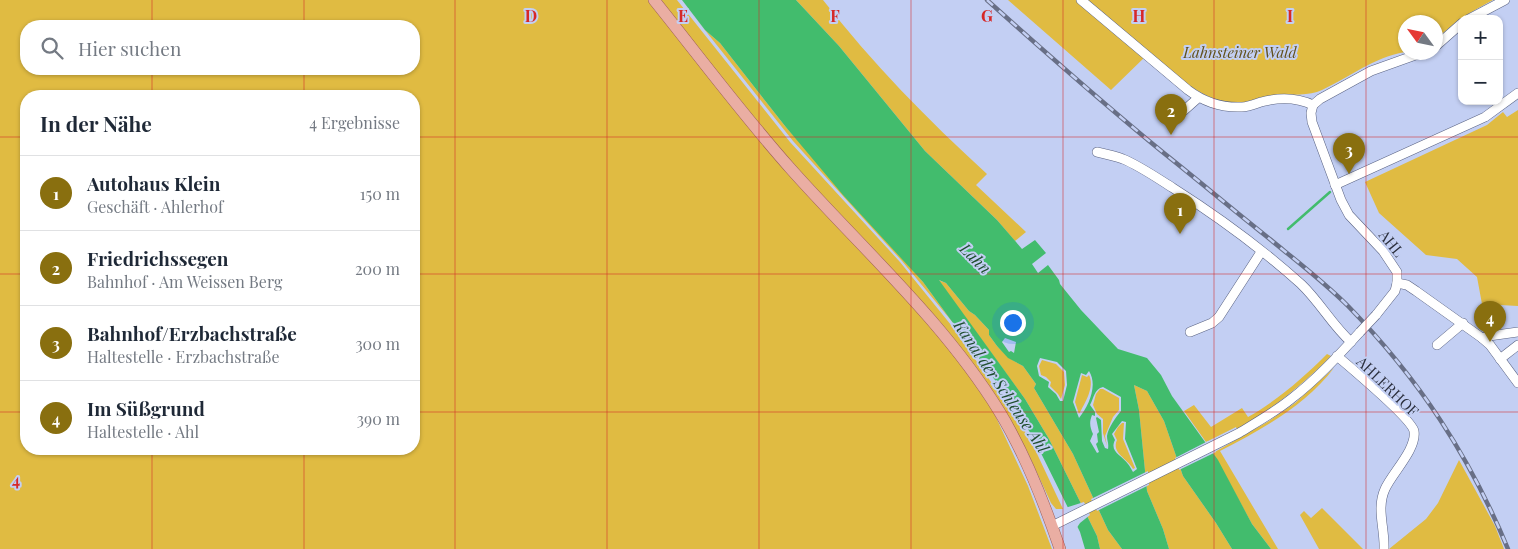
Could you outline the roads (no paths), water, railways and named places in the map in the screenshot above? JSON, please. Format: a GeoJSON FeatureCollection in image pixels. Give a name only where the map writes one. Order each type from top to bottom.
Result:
{"type":"FeatureCollection","features":[{"type":"Feature","properties":{"kind":"main road"},"geometry":{"type":"LineString","coordinates":[[654,0],[789,167],[925,311],[971,369],[1007,424],[1056,524],[1060,549]]}},
{"type":"Feature","properties":{"kind":"street"},"geometry":{"type":"LineString","coordinates":[[1082,0],[1198,98],[1222,106],[1244,107],[1269,100],[1291,97],[1313,105],[1320,99],[1371,71],[1403,60]]}},
{"type":"Feature","properties":{"kind":"street"},"geometry":{"type":"LineString","coordinates":[[1477,15],[1505,0]]}},
{"type":"Feature","properties":{"kind":"street"},"geometry":{"type":"LineString","coordinates":[[1443,40],[1458,27]]}},
{"type":"Feature","properties":{"kind":"street"},"geometry":{"type":"LineString","coordinates":[[1335,185],[1485,117],[1518,92]]}},
{"type":"Feature","properties":{"kind":"street"},"geometry":{"type":"LineString","coordinates":[[1171,122],[1198,98]]}},
{"type":"Feature","properties":{"kind":"street","name":"AHL"},"geometry":{"type":"LineString","coordinates":[[1313,105],[1310,113],[1312,122],[1348,215],[1392,263],[1397,272],[1398,283]]}},
{"type":"Feature","properties":{"kind":"street","name":"AHLERHOF"},"geometry":{"type":"LineString","coordinates":[[1097,152],[1122,158],[1207,210],[1301,284],[1324,309],[1342,334],[1351,342]]}},
{"type":"Feature","properties":{"kind":"street"},"geometry":{"type":"LineString","coordinates":[[1190,332],[1212,323],[1219,317],[1261,252]]}},
{"type":"Feature","properties":{"kind":"street"},"geometry":{"type":"LineString","coordinates":[[1056,524],[1266,418],[1292,399],[1351,342],[1390,300],[1398,283],[1416,291],[1482,338],[1518,383]]}},
{"type":"Feature","properties":{"kind":"street"},"geometry":{"type":"LineString","coordinates":[[1437,345],[1463,323]]}},
{"type":"Feature","properties":{"kind":"street"},"geometry":{"type":"LineString","coordinates":[[1482,338],[1518,332]]}},
{"type":"Feature","properties":{"kind":"street"},"geometry":{"type":"LineString","coordinates":[[1500,359],[1518,345]]}},
{"type":"Feature","properties":{"kind":"street","name":"AHLERHOF"},"geometry":{"type":"LineString","coordinates":[[1337,356],[1406,419],[1414,432],[1414,438],[1405,458],[1386,486],[1382,496],[1380,507],[1384,549]]}},
{"type":"Feature","properties":{"kind":"water"},"geometry":{"type":"Polygon","coordinates":[[[682,0],[796,0],[839,46],[925,151],[997,220],[1022,249],[1035,240],[1046,253],[1032,264],[1038,273],[1048,265],[1060,284],[1081,310],[1118,349],[1147,358],[1161,375],[1172,396],[1218,460],[1252,524],[1271,549],[1232,549],[1183,476],[1164,421],[1147,391],[1134,385],[1139,410],[1147,491],[1169,549],[1122,549],[1108,530],[1073,454],[1034,388],[1036,384],[1023,366],[1008,358],[997,346],[989,335],[989,330],[969,311],[946,283],[939,280],[1025,399],[1049,439],[1097,536],[1100,549],[1085,549],[1080,532],[1034,439],[1011,402],[923,282],[843,195],[785,126],[720,43],[705,30],[682,0]],[[1005,338],[1002,342],[1009,352],[1014,353],[1016,342],[1005,338]],[[1040,358],[1037,366],[1039,376],[1049,382],[1048,387],[1056,394],[1060,401],[1063,401],[1067,385],[1066,371],[1057,362],[1040,358]],[[1089,371],[1086,375],[1081,373],[1073,402],[1079,418],[1089,402],[1093,383],[1089,371]],[[1103,387],[1098,390],[1090,405],[1095,412],[1095,416],[1092,415],[1090,420],[1093,434],[1090,441],[1097,453],[1099,452],[1096,444],[1099,432],[1096,418],[1101,420],[1102,441],[1105,448],[1108,449],[1108,433],[1112,423],[1121,411],[1121,397],[1103,387]],[[1122,421],[1112,434],[1115,440],[1115,450],[1133,472],[1137,469],[1125,439],[1126,422],[1122,421]]]}},
{"type":"Feature","properties":{"kind":"waterway"},"geometry":{"type":"LineString","coordinates":[[1288,229],[1330,192]]}},
{"type":"Feature","properties":{"kind":"railway"},"geometry":{"type":"LineString","coordinates":[[987,0],[1120,116],[1308,270],[1348,306],[1374,334],[1420,390],[1440,420],[1477,482],[1508,549]]}},
{"type":"Feature","properties":{"kind":"place","name":"Friedrichssegen"},"geometry":{"type":"Point","coordinates":[1171,135]}},
{"type":"Feature","properties":{"kind":"place","name":"Bahnhof/Erzbachstraße"},"geometry":{"type":"Point","coordinates":[1349,174]}},
{"type":"Feature","properties":{"kind":"place","name":"Autohaus Klein"},"geometry":{"type":"Point","coordinates":[1180,234]}},
{"type":"Feature","properties":{"kind":"place","name":"Im Süßgrund"},"geometry":{"type":"Point","coordinates":[1490,342]}},
{"type":"Feature","properties":{"kind":"park label","name":"Lahnsteiner Wald"},"geometry":{"type":"Point","coordinates":[1240,52]}},
{"type":"Feature","properties":{"kind":"water label","name":"Lahn"},"geometry":{"type":"Point","coordinates":[976,258]}},
{"type":"Feature","properties":{"kind":"water label","name":"Kanal der Schleuse Ahl"},"geometry":{"type":"Point","coordinates":[1002,386]}}]}
